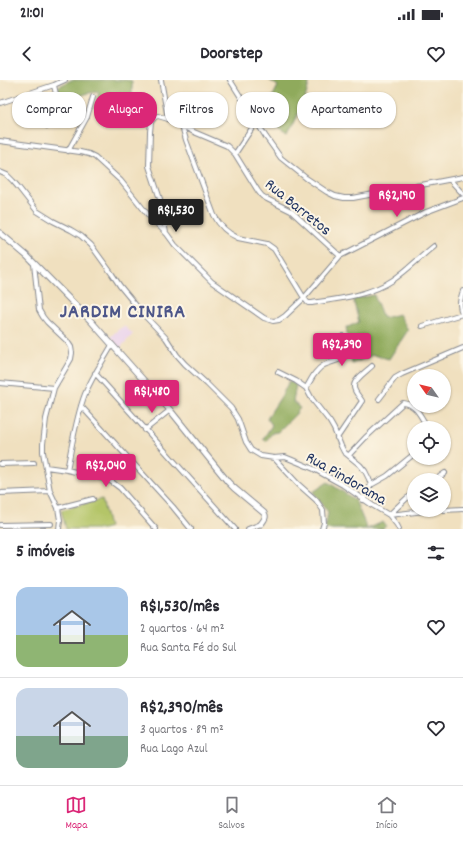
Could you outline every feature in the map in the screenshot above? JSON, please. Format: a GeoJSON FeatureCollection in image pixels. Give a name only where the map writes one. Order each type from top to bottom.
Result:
{"type":"FeatureCollection","features":[{"type":"Feature","properties":{"kind":"street"},"geometry":{"type":"LineString","coordinates":[[0,102],[54,86],[65,80]]}},
{"type":"Feature","properties":{"kind":"street"},"geometry":{"type":"LineString","coordinates":[[161,80],[165,102]]}},
{"type":"Feature","properties":{"kind":"street"},"geometry":{"type":"LineString","coordinates":[[230,80],[237,92]]}},
{"type":"Feature","properties":{"kind":"street"},"geometry":{"type":"LineString","coordinates":[[54,86],[55,92]]}},
{"type":"Feature","properties":{"kind":"street"},"geometry":{"type":"LineString","coordinates":[[68,151],[87,117],[93,97]]}},
{"type":"Feature","properties":{"kind":"street"},"geometry":{"type":"LineString","coordinates":[[165,118],[158,116],[151,122],[148,153],[149,166],[160,199],[167,234]]}},
{"type":"Feature","properties":{"kind":"street"},"geometry":{"type":"LineString","coordinates":[[183,128],[214,214],[220,225],[233,236],[267,244],[274,249],[304,298],[308,302],[312,303],[352,296],[381,287],[405,272],[434,246]]}},
{"type":"Feature","properties":{"kind":"street","name":"Rua Barretos"},"geometry":{"type":"LineString","coordinates":[[186,128],[227,146],[235,154],[262,196],[291,211],[340,256]]}},
{"type":"Feature","properties":{"kind":"street"},"geometry":{"type":"LineString","coordinates":[[235,154],[252,128]]}},
{"type":"Feature","properties":{"kind":"street"},"geometry":{"type":"LineString","coordinates":[[260,128],[281,158],[313,183],[335,196],[353,198],[450,180],[463,176]]}},
{"type":"Feature","properties":{"kind":"street"},"geometry":{"type":"LineString","coordinates":[[0,140],[89,154],[100,161],[121,181],[149,216],[167,234],[189,260],[212,282],[235,299],[269,320],[279,320],[285,316],[304,298],[340,256],[426,212],[463,198]]}},
{"type":"Feature","properties":{"kind":"street","name":"Rua Pindorama"},"geometry":{"type":"LineString","coordinates":[[0,172],[8,175],[37,212],[81,236],[90,245],[120,286],[143,314],[166,338],[177,355],[231,408],[238,419],[246,442],[251,450],[261,456],[290,459],[314,469],[343,485],[389,515],[399,529]]}},
{"type":"Feature","properties":{"kind":"street"},"geometry":{"type":"LineString","coordinates":[[450,180],[463,194]]}},
{"type":"Feature","properties":{"kind":"street"},"geometry":{"type":"LineString","coordinates":[[0,233],[27,256],[90,320],[170,410],[228,482],[260,508],[264,513],[264,521],[261,524],[248,529]]}},
{"type":"Feature","properties":{"kind":"street"},"geometry":{"type":"LineString","coordinates":[[34,264],[40,310],[47,322],[67,341],[71,347],[72,353],[71,359],[54,388],[43,435],[43,452],[50,491],[58,508],[60,529]]}},
{"type":"Feature","properties":{"kind":"street"},"geometry":{"type":"LineString","coordinates":[[422,326],[462,315],[459,303],[463,291]]}},
{"type":"Feature","properties":{"kind":"street"},"geometry":{"type":"LineString","coordinates":[[306,388],[319,369],[343,358],[347,354],[348,349],[343,336]]}},
{"type":"Feature","properties":{"kind":"street"},"geometry":{"type":"LineString","coordinates":[[67,470],[85,394],[95,373],[112,345]]}},
{"type":"Feature","properties":{"kind":"street"},"geometry":{"type":"LineString","coordinates":[[379,398],[396,378],[402,374],[463,348]]}},
{"type":"Feature","properties":{"kind":"street"},"geometry":{"type":"LineString","coordinates":[[354,386],[360,377],[372,366]]}},
{"type":"Feature","properties":{"kind":"street"},"geometry":{"type":"LineString","coordinates":[[278,372],[306,388],[312,399],[330,422],[344,452],[365,471],[371,485]]}},
{"type":"Feature","properties":{"kind":"street"},"geometry":{"type":"LineString","coordinates":[[95,373],[235,529]]}},
{"type":"Feature","properties":{"kind":"street"},"geometry":{"type":"LineString","coordinates":[[337,438],[362,401],[352,383],[355,379]]}},
{"type":"Feature","properties":{"kind":"street"},"geometry":{"type":"LineString","coordinates":[[0,383],[54,388]]}},
{"type":"Feature","properties":{"kind":"street"},"geometry":{"type":"LineString","coordinates":[[349,455],[403,403],[408,403],[412,406],[424,421]]}},
{"type":"Feature","properties":{"kind":"street"},"geometry":{"type":"LineString","coordinates":[[81,406],[173,507],[191,529]]}},
{"type":"Feature","properties":{"kind":"street"},"geometry":{"type":"LineString","coordinates":[[146,430],[170,410]]}},
{"type":"Feature","properties":{"kind":"street"},"geometry":{"type":"LineString","coordinates":[[274,458],[298,484],[316,500],[323,510],[324,523],[322,529]]}},
{"type":"Feature","properties":{"kind":"street"},"geometry":{"type":"LineString","coordinates":[[364,500],[371,485],[387,476],[407,460]]}},
{"type":"Feature","properties":{"kind":"street"},"geometry":{"type":"LineString","coordinates":[[0,464],[34,463]]}},
{"type":"Feature","properties":{"kind":"street"},"geometry":{"type":"LineString","coordinates":[[46,467],[67,470],[112,482],[120,488],[156,529]]}},
{"type":"Feature","properties":{"kind":"street"},"geometry":{"type":"LineString","coordinates":[[0,493],[50,491]]}},
{"type":"Feature","properties":{"kind":"street"},"geometry":{"type":"LineString","coordinates":[[389,515],[407,498]]}},
{"type":"Feature","properties":{"kind":"street"},"geometry":{"type":"LineString","coordinates":[[58,508],[93,499]]}},
{"type":"Feature","properties":{"kind":"street"},"geometry":{"type":"LineString","coordinates":[[451,510],[463,509]]}},
{"type":"Feature","properties":{"kind":"street"},"geometry":{"type":"LineString","coordinates":[[389,515],[407,513]]}},
{"type":"Feature","properties":{"kind":"street"},"geometry":{"type":"LineString","coordinates":[[0,525],[51,524]]}},
{"type":"Feature","properties":{"kind":"shaded area"},"geometry":{"type":"Polygon","coordinates":[[[124,326],[133,334],[120,348],[110,337],[124,326]]]}},
{"type":"Feature","properties":{"kind":"green space"},"geometry":{"type":"Polygon","coordinates":[[[71,80],[132,81],[132,92],[94,92],[86,94],[86,92],[59,92],[58,87],[71,80]]]}},
{"type":"Feature","properties":{"kind":"green space"},"geometry":{"type":"Polygon","coordinates":[[[269,80],[310,80],[307,92],[297,92],[297,116],[287,137],[274,128],[289,128],[289,92],[275,92],[278,86],[269,80]]]}},
{"type":"Feature","properties":{"kind":"green space"},"geometry":{"type":"Polygon","coordinates":[[[374,295],[383,318],[399,314],[408,330],[389,359],[373,355],[352,364],[346,327],[359,322],[353,299],[374,295]]]}},
{"type":"Feature","properties":{"kind":"green space"},"geometry":{"type":"Polygon","coordinates":[[[289,381],[296,385],[293,402],[300,408],[278,432],[272,433],[266,441],[263,439],[272,425],[267,418],[289,381]]]}},
{"type":"Feature","properties":{"kind":"green space"},"geometry":{"type":"Polygon","coordinates":[[[328,482],[355,500],[367,529],[325,529],[328,512],[313,492],[328,482]]]}},
{"type":"Feature","properties":{"kind":"green space"},"geometry":{"type":"Polygon","coordinates":[[[102,499],[109,527],[103,529],[66,529],[61,510],[102,499]]]}},
{"type":"Feature","properties":{"kind":"green space"},"geometry":{"type":"Polygon","coordinates":[[[383,522],[386,526],[383,529],[367,529],[383,522]]]}},
{"type":"Feature","properties":{"kind":"district","name":"JARDIM CINIRA"},"geometry":{"type":"Point","coordinates":[123,310]}}]}
